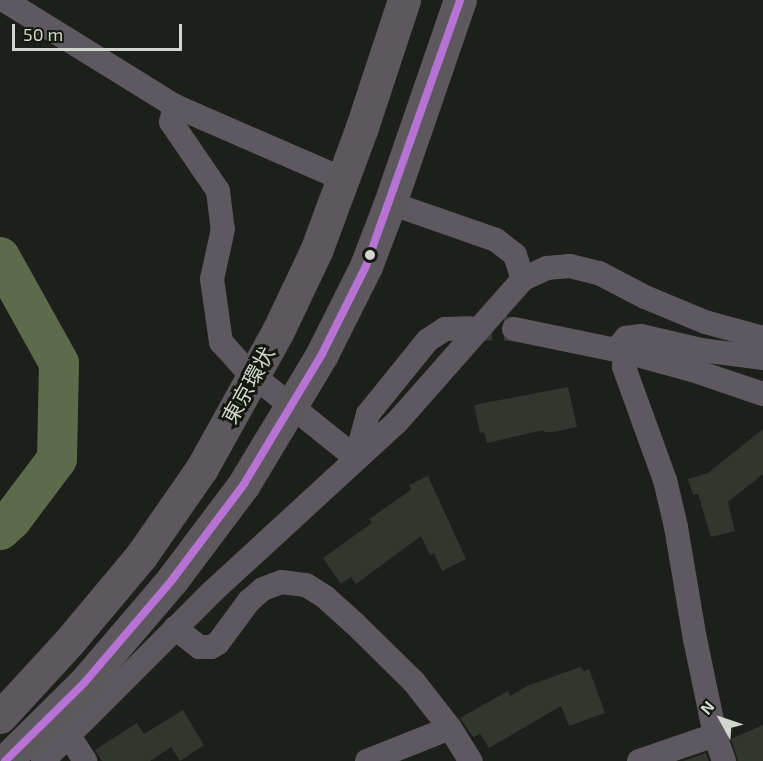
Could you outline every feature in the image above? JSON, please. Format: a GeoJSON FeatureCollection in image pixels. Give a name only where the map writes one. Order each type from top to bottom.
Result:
{"type":"FeatureCollection","features":[{"type":"Feature","properties":{"kind":"highway","name":"東京環状"},"geometry":{"type":"LineString","coordinates":[[0,717],[69,642],[141,556],[202,468],[278,331],[308,269],[362,128],[404,0]]}},
{"type":"Feature","properties":{"kind":"highway"},"geometry":{"type":"LineString","coordinates":[[5,761],[85,682],[172,580],[244,484],[322,354],[366,266],[408,156],[460,0]]}},
{"type":"Feature","properties":{"kind":"street"},"geometry":{"type":"LineString","coordinates":[[4,0],[176,106],[343,179]]}},
{"type":"Feature","properties":{"kind":"street"},"geometry":{"type":"LineString","coordinates":[[176,106],[171,122],[218,191],[224,229],[212,279],[221,342],[245,369],[356,458]]}},
{"type":"Feature","properties":{"kind":"street"},"geometry":{"type":"LineString","coordinates":[[390,203],[496,240],[515,255],[523,279]]}},
{"type":"Feature","properties":{"kind":"street"},"geometry":{"type":"LineString","coordinates":[[43,761],[175,628],[397,422],[523,279],[547,268],[570,266],[599,273],[645,297],[705,322],[763,338]]}},
{"type":"Feature","properties":{"kind":"street"},"geometry":{"type":"LineString","coordinates":[[356,458],[368,414],[428,340],[445,329],[468,328]]}},
{"type":"Feature","properties":{"kind":"street"},"geometry":{"type":"LineString","coordinates":[[514,329],[621,351],[692,370],[763,394]]}},
{"type":"Feature","properties":{"kind":"street"},"geometry":{"type":"LineString","coordinates":[[724,761],[716,735],[665,480],[624,367],[621,351],[626,338],[641,336],[701,350],[763,358]]}},
{"type":"Feature","properties":{"kind":"street"},"geometry":{"type":"LineString","coordinates":[[175,628],[193,644],[211,647],[218,643],[249,601],[263,588],[282,582],[306,585],[324,597],[414,682],[450,728],[471,761]]}},
{"type":"Feature","properties":{"kind":"street"},"geometry":{"type":"LineString","coordinates":[[367,761],[450,728]]}},
{"type":"Feature","properties":{"kind":"street"},"geometry":{"type":"LineString","coordinates":[[639,761],[716,735]]}},
{"type":"Feature","properties":{"kind":"street"},"geometry":{"type":"LineString","coordinates":[[69,736],[85,761]]}},
{"type":"Feature","properties":{"kind":"building"},"geometry":{"type":"Polygon","coordinates":[[[568,387],[577,427],[553,432],[543,430],[487,443],[484,432],[480,433],[474,405],[568,387]]]}},
{"type":"Feature","properties":{"kind":"building"},"geometry":{"type":"Polygon","coordinates":[[[763,429],[763,474],[728,502],[735,531],[711,537],[698,494],[693,495],[688,479],[708,473],[763,429]]]}},
{"type":"Feature","properties":{"kind":"building"},"geometry":{"type":"Polygon","coordinates":[[[428,476],[466,559],[442,571],[434,553],[430,555],[421,536],[356,584],[351,577],[341,584],[323,558],[372,523],[369,519],[411,490],[409,485],[428,476]]]}},
{"type":"Feature","properties":{"kind":"building"},"geometry":{"type":"Polygon","coordinates":[[[580,667],[584,671],[589,669],[605,713],[569,726],[561,706],[489,748],[480,734],[473,737],[460,718],[508,691],[510,696],[527,686],[580,667]]]}},
{"type":"Feature","properties":{"kind":"building"},"geometry":{"type":"Polygon","coordinates":[[[183,710],[204,745],[180,761],[171,747],[150,761],[102,761],[95,750],[137,723],[144,734],[183,710]]]}},
{"type":"Feature","properties":{"kind":"building"},"geometry":{"type":"Polygon","coordinates":[[[763,725],[763,761],[738,761],[731,739],[763,725]]]}},
{"type":"Feature","properties":{"kind":"building"},"geometry":{"type":"Polygon","coordinates":[[[706,753],[709,761],[683,761],[706,753]]]}},
{"type":"Feature","properties":{"kind":"waterway"},"geometry":{"type":"LineString","coordinates":[[0,257],[59,363],[57,459],[12,519],[0,530]]}},
{"type":"Feature","properties":{"kind":"tunnel"},"geometry":{"type":"LineString","coordinates":[[468,328],[514,329]]}},
{"type":"Feature","properties":{"kind":"transit line"},"geometry":{"type":"LineString","coordinates":[[5,761],[85,682],[172,580],[244,484],[322,354],[366,266],[460,0]]}}]}
